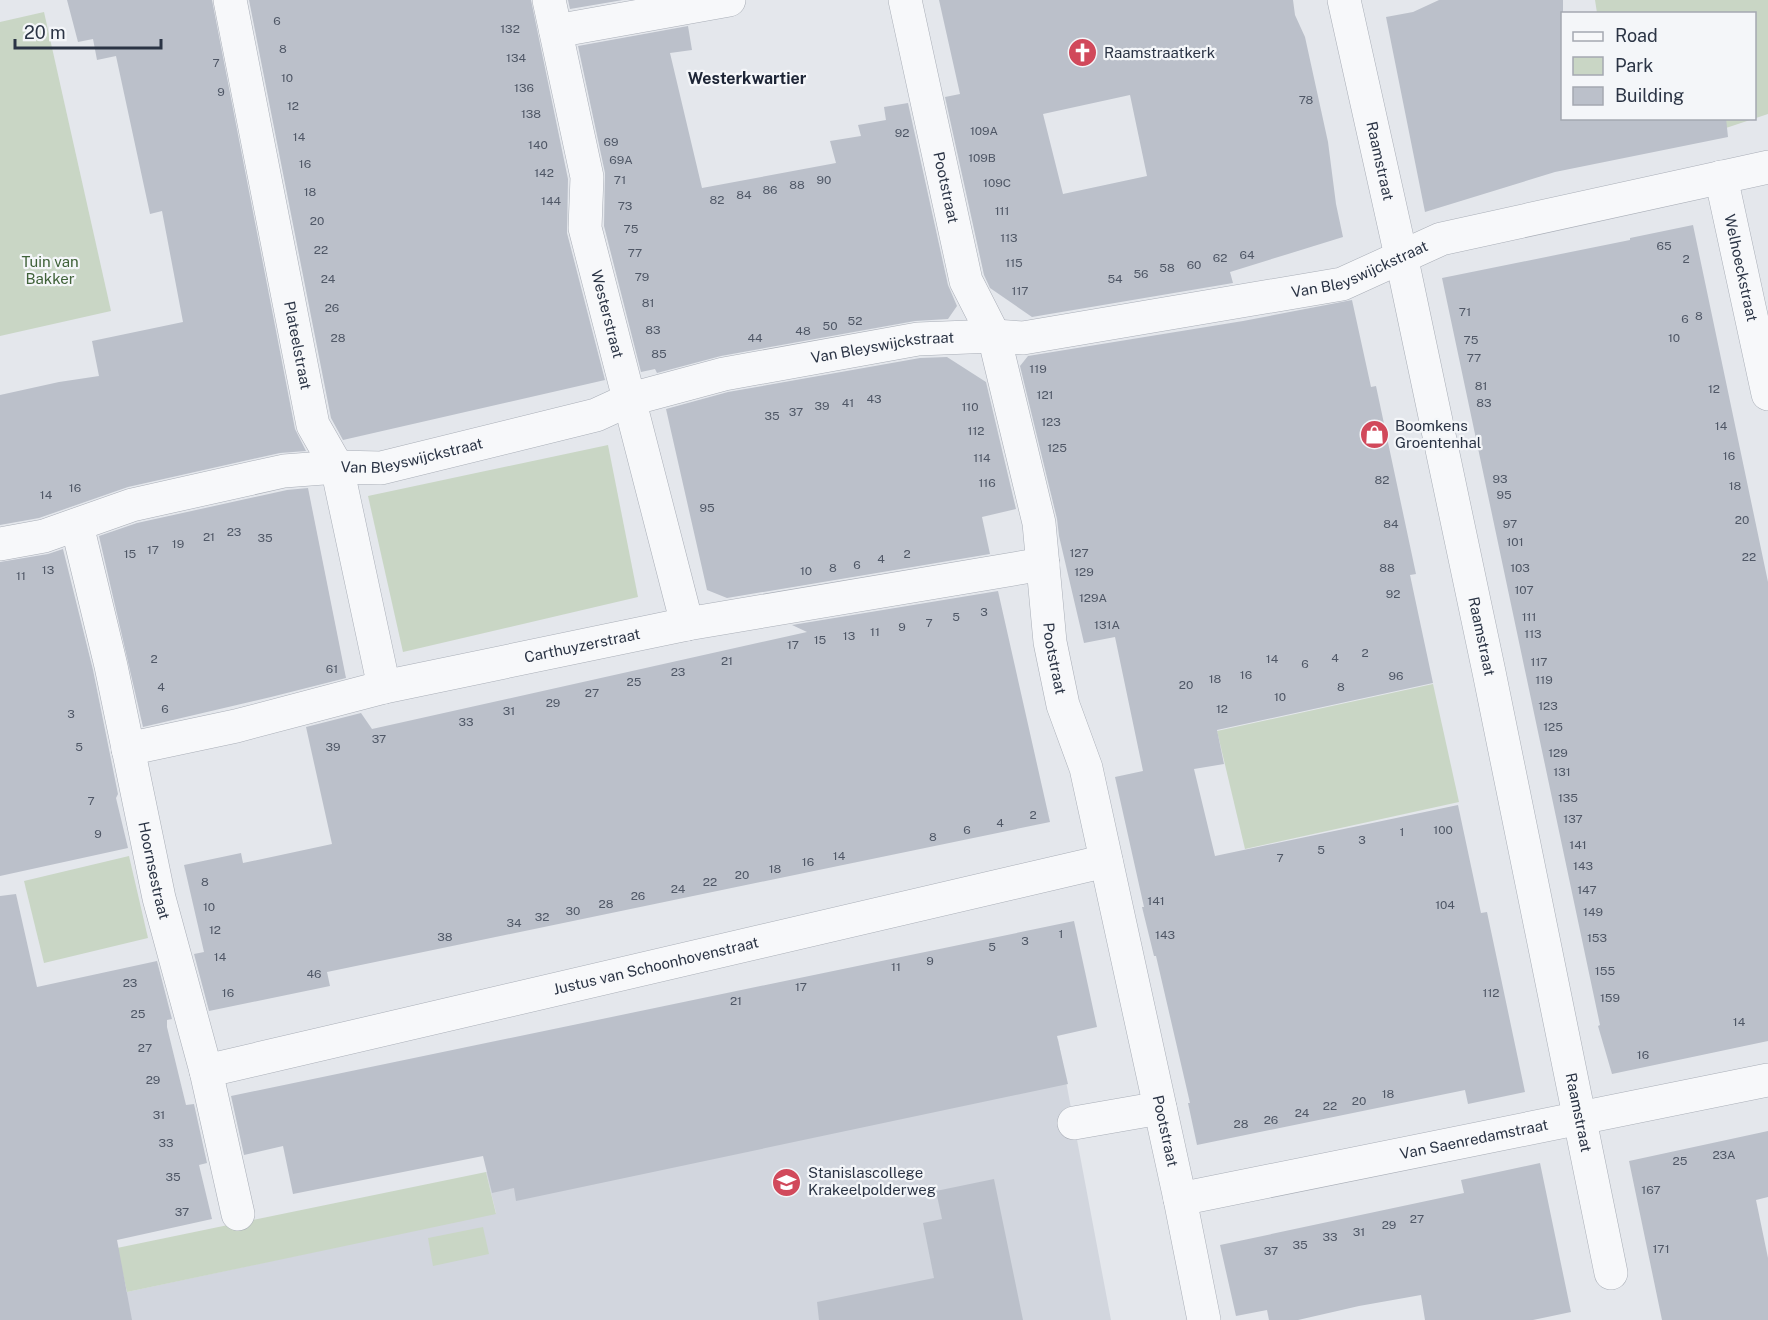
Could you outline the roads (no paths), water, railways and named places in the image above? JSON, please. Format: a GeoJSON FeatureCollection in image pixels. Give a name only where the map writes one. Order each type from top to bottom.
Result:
{"type":"FeatureCollection","features":[{"type":"Feature","properties":{"kind":"street","name":"Plateelstraat"},"geometry":{"type":"LineString","coordinates":[[230,0],[313,425],[337,467],[384,687]]}},
{"type":"Feature","properties":{"kind":"street"},"geometry":{"type":"LineString","coordinates":[[553,15],[729,0]]}},
{"type":"Feature","properties":{"kind":"street","name":"Pootstraat"},"geometry":{"type":"LineString","coordinates":[[905,0],[966,281],[994,336],[1039,523],[1050,642],[1061,694],[1084,760],[1180,1199],[1204,1320]]}},
{"type":"Feature","properties":{"kind":"street","name":"Raamstraat"},"geometry":{"type":"LineString","coordinates":[[1344,0],[1486,660],[1611,1273]]}},
{"type":"Feature","properties":{"kind":"street","name":"Westerstraat"},"geometry":{"type":"LineString","coordinates":[[553,15],[587,177],[585,228],[631,399],[687,624]]}},
{"type":"Feature","properties":{"kind":"street","name":"Van Bleyswijckstraat"},"geometry":{"type":"LineString","coordinates":[[0,544],[44,536],[132,505],[284,471],[337,467],[381,468],[596,416],[631,399],[724,374],[918,339],[994,336],[1023,338],[1342,284],[1441,239],[1768,167]]}},
{"type":"Feature","properties":{"kind":"street","name":"Welhoeckstraat"},"geometry":{"type":"LineString","coordinates":[[1721,177],[1768,394]]}},
{"type":"Feature","properties":{"kind":"street","name":"Hoornsestraat"},"geometry":{"type":"LineString","coordinates":[[76,525],[111,666],[159,898],[206,1071],[238,1214]]}},
{"type":"Feature","properties":{"kind":"street","name":"Carthuyzerstraat"},"geometry":{"type":"LineString","coordinates":[[128,749],[236,726],[384,687],[687,624],[1043,564]]}},
{"type":"Feature","properties":{"kind":"street","name":"Justus van Schoonhovenstraat"},"geometry":{"type":"LineString","coordinates":[[206,1071],[1106,861]]}},
{"type":"Feature","properties":{"kind":"street","name":"Van Saenredamstraat"},"geometry":{"type":"LineString","coordinates":[[1180,1199],[1768,1080]]}},
{"type":"Feature","properties":{"kind":"street"},"geometry":{"type":"LineString","coordinates":[[1074,1123],[1160,1108]]}},
{"type":"Feature","properties":{"kind":"place","name":"Raamstraatkerk"},"geometry":{"type":"Point","coordinates":[1083,53]}},
{"type":"Feature","properties":{"kind":"place","name":"Boomkens Groentenhal"},"geometry":{"type":"Point","coordinates":[1374,435]}},
{"type":"Feature","properties":{"kind":"place","name":"Stanislascollege Krakeelpolderweg"},"geometry":{"type":"Point","coordinates":[787,1182]}},
{"type":"Feature","properties":{"kind":"district","name":"Westerkwartier"},"geometry":{"type":"Point","coordinates":[747,78]}},
{"type":"Feature","properties":{"kind":"park label","name":"Tuin van Bakker"},"geometry":{"type":"Point","coordinates":[50,270]}}]}
